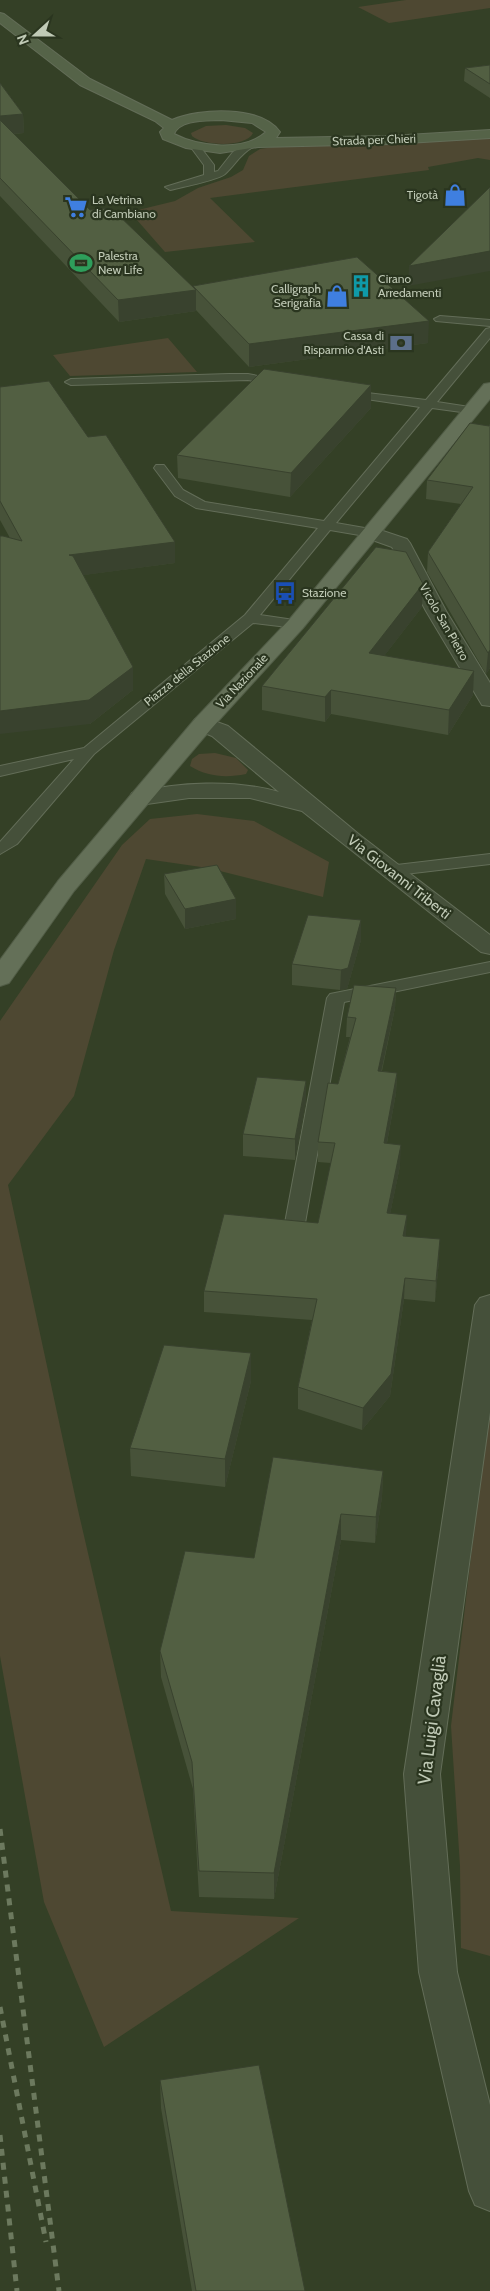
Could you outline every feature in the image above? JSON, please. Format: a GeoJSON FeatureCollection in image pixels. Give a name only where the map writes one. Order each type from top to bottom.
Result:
{"type":"FeatureCollection","features":[{"type":"Feature","properties":{"kind":"main road"},"geometry":{"type":"LineString","coordinates":[[0,18],[86,82],[160,118],[170,127],[184,121],[205,117]]}},
{"type":"Feature","properties":{"kind":"main road"},"geometry":{"type":"LineString","coordinates":[[108,94],[174,112],[205,117]]}},
{"type":"Feature","properties":{"kind":"main road","name":"Strada per Chieri"},"geometry":{"type":"LineString","coordinates":[[205,117],[237,117],[257,121],[270,128],[334,135],[369,136],[490,126]]}},
{"type":"Feature","properties":{"kind":"main road","name":"Strada per Chieri"},"geometry":{"type":"LineString","coordinates":[[170,127],[167,132],[168,136],[174,140],[195,146],[223,148],[254,144],[390,140],[490,134]]}},
{"type":"Feature","properties":{"kind":"main road"},"geometry":{"type":"LineString","coordinates":[[254,144],[271,136],[273,132],[270,128]]}},
{"type":"Feature","properties":{"kind":"main road","name":"Via Nazionale"},"geometry":{"type":"LineString","coordinates":[[0,978],[66,886],[203,724],[296,624],[490,388]]}},
{"type":"Feature","properties":{"kind":"street","name":"Vicolo San Pietro"},"geometry":{"type":"LineString","coordinates":[[371,533],[400,544],[436,611],[490,700]]}},
{"type":"Feature","properties":{"kind":"street","name":"Via Giovanni Triberti"},"geometry":{"type":"LineString","coordinates":[[203,724],[220,731],[388,871],[490,947]]}},
{"type":"Feature","properties":{"kind":"street","name":"Via Giovanni Triberti"},"geometry":{"type":"LineString","coordinates":[[140,798],[189,791],[251,791],[309,807]]}},
{"type":"Feature","properties":{"kind":"street","name":"Via Luigi Cavaglià"},"geometry":{"type":"LineString","coordinates":[[490,1305],[422,1774],[438,1972],[490,2191]]}},
{"type":"Feature","properties":{"kind":"lane"},"geometry":{"type":"LineString","coordinates":[[170,187],[209,178],[220,173],[228,161],[238,152],[254,144]]}},
{"type":"Feature","properties":{"kind":"lane"},"geometry":{"type":"LineString","coordinates":[[195,146],[209,165],[209,178]]}},
{"type":"Feature","properties":{"kind":"lane"},"geometry":{"type":"LineString","coordinates":[[440,319],[490,323]]}},
{"type":"Feature","properties":{"kind":"lane","name":"Piazza della Stazione"},"geometry":{"type":"LineString","coordinates":[[0,849],[11,841],[89,751],[250,618],[490,331]]}},
{"type":"Feature","properties":{"kind":"lane"},"geometry":{"type":"LineString","coordinates":[[71,382],[248,377],[293,388],[263,387]]}},
{"type":"Feature","properties":{"kind":"lane"},"geometry":{"type":"LineString","coordinates":[[332,394],[380,405],[429,404],[472,411]]}},
{"type":"Feature","properties":{"kind":"lane"},"geometry":{"type":"LineString","coordinates":[[160,468],[179,493],[201,505],[371,533]]}},
{"type":"Feature","properties":{"kind":"lane"},"geometry":{"type":"LineString","coordinates":[[250,618],[296,624]]}},
{"type":"Feature","properties":{"kind":"lane","name":"Piazza della Stazione"},"geometry":{"type":"LineString","coordinates":[[0,771],[89,751]]}},
{"type":"Feature","properties":{"kind":"lane"},"geometry":{"type":"LineString","coordinates":[[388,871],[490,859]]}},
{"type":"Feature","properties":{"kind":"lane"},"geometry":{"type":"LineString","coordinates":[[295,1223],[336,998],[490,967]]}},
{"type":"Feature","properties":{"kind":"shaded area"},"geometry":{"type":"Polygon","coordinates":[[[406,0],[490,0],[490,8],[389,23],[358,7],[406,0]]]}},
{"type":"Feature","properties":{"kind":"shaded area"},"geometry":{"type":"Polygon","coordinates":[[[226,125],[245,128],[253,133],[249,138],[242,141],[224,144],[205,142],[192,136],[191,133],[206,126],[226,125]]]}},
{"type":"Feature","properties":{"kind":"shaded area"},"geometry":{"type":"Polygon","coordinates":[[[490,137],[490,160],[478,158],[428,167],[429,170],[210,198],[255,242],[165,252],[130,212],[175,201],[198,188],[231,177],[243,170],[249,156],[260,149],[280,146],[386,144],[490,137]]]}},
{"type":"Feature","properties":{"kind":"shaded area"},"geometry":{"type":"Polygon","coordinates":[[[168,338],[197,372],[70,376],[53,355],[168,338]]]}},
{"type":"Feature","properties":{"kind":"shaded area"},"geometry":{"type":"Polygon","coordinates":[[[215,753],[236,758],[248,770],[246,774],[217,776],[190,766],[192,759],[199,754],[215,753]]]}},
{"type":"Feature","properties":{"kind":"shaded area"},"geometry":{"type":"Polygon","coordinates":[[[197,814],[254,821],[329,862],[323,897],[208,868],[146,859],[114,950],[74,1096],[8,1185],[78,1510],[171,1911],[299,1918],[104,2047],[44,1902],[0,1656],[0,1021],[122,845],[150,819],[197,814]]]}},
{"type":"Feature","properties":{"kind":"shaded area"},"geometry":{"type":"Polygon","coordinates":[[[490,1395],[490,1956],[461,1948],[460,1866],[451,1726],[490,1395]]]}},
{"type":"Feature","properties":{"kind":"building"},"geometry":{"type":"Polygon","coordinates":[[[490,65],[490,84],[465,68],[490,65]]]}},
{"type":"Feature","properties":{"kind":"building"},"geometry":{"type":"Polygon","coordinates":[[[0,83],[23,114],[0,116],[0,83]]]}},
{"type":"Feature","properties":{"kind":"building"},"geometry":{"type":"Polygon","coordinates":[[[0,120],[90,210],[111,208],[196,290],[118,300],[0,178],[0,120]]]}},
{"type":"Feature","properties":{"kind":"building"},"geometry":{"type":"Polygon","coordinates":[[[490,187],[490,251],[409,266],[490,187]]]}},
{"type":"Feature","properties":{"kind":"building"},"geometry":{"type":"Polygon","coordinates":[[[357,257],[429,321],[249,344],[193,286],[357,257]]]}},
{"type":"Feature","properties":{"kind":"building"},"geometry":{"type":"Polygon","coordinates":[[[264,369],[371,385],[291,473],[177,455],[264,369]]]}},
{"type":"Feature","properties":{"kind":"building"},"geometry":{"type":"Polygon","coordinates":[[[49,381],[88,437],[106,435],[175,542],[69,555],[73,556],[133,667],[89,700],[0,711],[0,536],[22,541],[0,501],[0,387],[49,381]]]}},
{"type":"Feature","properties":{"kind":"building"},"geometry":{"type":"Polygon","coordinates":[[[470,423],[489,426],[490,424],[490,650],[488,653],[428,552],[473,487],[427,480],[470,423]]]}},
{"type":"Feature","properties":{"kind":"building"},"geometry":{"type":"Polygon","coordinates":[[[376,547],[406,552],[423,584],[369,653],[474,671],[449,710],[331,690],[325,697],[262,686],[376,547]]]}},
{"type":"Feature","properties":{"kind":"building"},"geometry":{"type":"Polygon","coordinates":[[[217,865],[236,899],[185,909],[164,874],[217,865]]]}},
{"type":"Feature","properties":{"kind":"building"},"geometry":{"type":"Polygon","coordinates":[[[308,915],[361,920],[348,968],[341,970],[292,964],[308,915]]]}},
{"type":"Feature","properties":{"kind":"building"},"geometry":{"type":"Polygon","coordinates":[[[354,985],[396,988],[378,1071],[397,1073],[384,1143],[401,1145],[387,1213],[407,1215],[403,1236],[440,1239],[436,1281],[405,1278],[391,1374],[363,1408],[298,1387],[317,1299],[204,1291],[224,1214],[318,1223],[335,1143],[318,1142],[328,1083],[338,1084],[356,1018],[347,1017],[354,985]]]}},
{"type":"Feature","properties":{"kind":"building"},"geometry":{"type":"Polygon","coordinates":[[[257,1077],[306,1081],[295,1139],[243,1134],[257,1077]]]}},
{"type":"Feature","properties":{"kind":"building"},"geometry":{"type":"Polygon","coordinates":[[[164,1345],[251,1353],[225,1459],[130,1448],[164,1345]]]}},
{"type":"Feature","properties":{"kind":"building"},"geometry":{"type":"Polygon","coordinates":[[[273,1457],[383,1471],[376,1517],[341,1514],[274,1873],[199,1871],[192,1762],[160,1651],[185,1551],[254,1558],[273,1457]]]}},
{"type":"Feature","properties":{"kind":"building"},"geometry":{"type":"Polygon","coordinates":[[[259,2065],[305,2291],[196,2291],[160,2080],[259,2065]]]}},
{"type":"Feature","properties":{"kind":"railway"},"geometry":{"type":"LineString","coordinates":[[0,1829],[59,2291]]}},
{"type":"Feature","properties":{"kind":"railway"},"geometry":{"type":"LineString","coordinates":[[0,2007],[46,2242]]}},
{"type":"Feature","properties":{"kind":"railway"},"geometry":{"type":"LineString","coordinates":[[0,2135],[17,2291]]}},
{"type":"Feature","properties":{"kind":"place","name":"Tigotà"},"geometry":{"type":"Point","coordinates":[455,195]}},
{"type":"Feature","properties":{"kind":"place","name":"La Vetrina di Cambiano"},"geometry":{"type":"Point","coordinates":[76,207]}},
{"type":"Feature","properties":{"kind":"place","name":"Palestra New Life"},"geometry":{"type":"Point","coordinates":[81,263]}},
{"type":"Feature","properties":{"kind":"place","name":"Cirano Arredamenti"},"geometry":{"type":"Point","coordinates":[361,286]}},
{"type":"Feature","properties":{"kind":"place","name":"Calligraph Serigrafia"},"geometry":{"type":"Point","coordinates":[337,296]}},
{"type":"Feature","properties":{"kind":"place","name":"Cassa di Risparmio d'Asti"},"geometry":{"type":"Point","coordinates":[401,343]}},
{"type":"Feature","properties":{"kind":"place","name":"Stazione"},"geometry":{"type":"Point","coordinates":[285,593]}}]}
